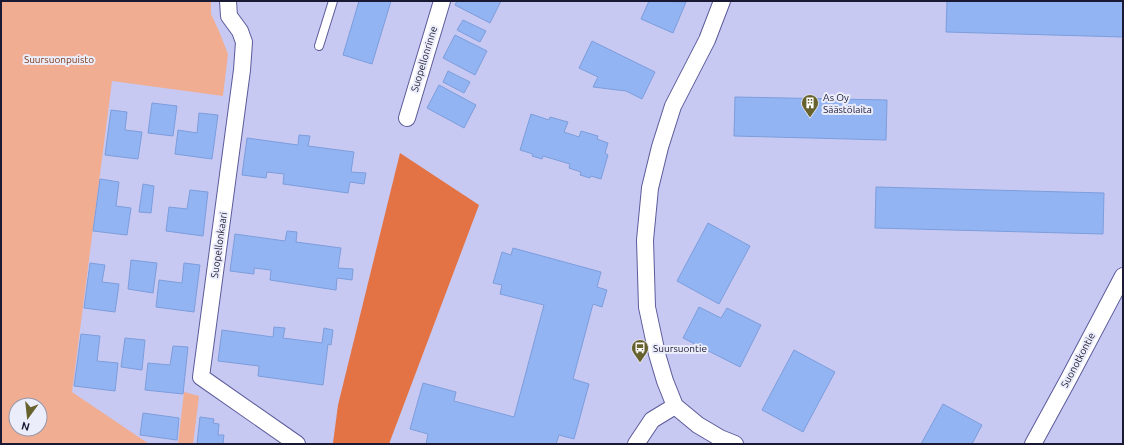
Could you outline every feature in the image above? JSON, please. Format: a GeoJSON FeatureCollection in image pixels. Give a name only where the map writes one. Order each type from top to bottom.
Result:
{"type":"FeatureCollection","features":[{"type":"Feature","properties":{"kind":"street","name":"Suopellonkaari"},"geometry":{"type":"LineString","coordinates":[[228,1],[229,16],[240,31],[244,42],[243,56],[201,377],[297,444]]}},
{"type":"Feature","properties":{"kind":"street","name":"Suopellonrinne"},"geometry":{"type":"LineString","coordinates":[[407,118],[442,1]]}},
{"type":"Feature","properties":{"kind":"street"},"geometry":{"type":"LineString","coordinates":[[722,1],[707,40],[673,106],[660,147],[650,188],[645,240],[647,307],[657,354],[665,381],[676,406],[698,425],[720,438],[735,444]]}},
{"type":"Feature","properties":{"kind":"street","name":"Suonotkontie"},"geometry":{"type":"LineString","coordinates":[[1033,444],[1123,276]]}},
{"type":"Feature","properties":{"kind":"street"},"geometry":{"type":"LineString","coordinates":[[636,444],[652,420],[676,406]]}},
{"type":"Feature","properties":{"kind":"lane"},"geometry":{"type":"LineString","coordinates":[[319,46],[333,1]]}},
{"type":"Feature","properties":{"kind":"green space","name":"Suursuonpuisto"},"geometry":{"type":"Polygon","coordinates":[[[1,1],[211,1],[211,14],[228,54],[223,96],[112,81],[72,392],[149,444],[1,444],[1,1]]]}},
{"type":"Feature","properties":{"kind":"green space"},"geometry":{"type":"Polygon","coordinates":[[[184,392],[199,396],[193,444],[178,444],[184,392]]]}},
{"type":"Feature","properties":{"kind":"shaded area"},"geometry":{"type":"Polygon","coordinates":[[[400,153],[479,205],[389,444],[334,444],[338,405],[400,153]]]}},
{"type":"Feature","properties":{"kind":"building"},"geometry":{"type":"Polygon","coordinates":[[[359,1],[391,1],[372,64],[343,55],[359,1]]]}},
{"type":"Feature","properties":{"kind":"building"},"geometry":{"type":"Polygon","coordinates":[[[457,1],[501,1],[490,23],[455,5],[457,1]]]}},
{"type":"Feature","properties":{"kind":"building"},"geometry":{"type":"Polygon","coordinates":[[[649,1],[686,2],[673,33],[641,19],[649,1]]]}},
{"type":"Feature","properties":{"kind":"building"},"geometry":{"type":"Polygon","coordinates":[[[947,1],[1123,1],[1123,37],[946,32],[947,1]]]}},
{"type":"Feature","properties":{"kind":"building"},"geometry":{"type":"Polygon","coordinates":[[[463,20],[486,31],[480,42],[457,30],[463,20]]]}},
{"type":"Feature","properties":{"kind":"building"},"geometry":{"type":"Polygon","coordinates":[[[455,35],[487,51],[475,75],[443,58],[455,35]]]}},
{"type":"Feature","properties":{"kind":"building"},"geometry":{"type":"Polygon","coordinates":[[[592,41],[655,72],[642,99],[626,91],[593,87],[598,77],[579,68],[592,41]]]}},
{"type":"Feature","properties":{"kind":"building"},"geometry":{"type":"Polygon","coordinates":[[[448,71],[470,82],[464,93],[443,82],[448,71]]]}},
{"type":"Feature","properties":{"kind":"building"},"geometry":{"type":"Polygon","coordinates":[[[439,85],[476,105],[464,128],[427,108],[439,85]]]}},
{"type":"Feature","properties":{"kind":"building","name":"As Oy Säästölaita"},"geometry":{"type":"Polygon","coordinates":[[[735,97],[887,100],[886,140],[734,136],[735,97]]]}},
{"type":"Feature","properties":{"kind":"building"},"geometry":{"type":"Polygon","coordinates":[[[152,103],[177,106],[173,136],[148,133],[152,103]]]}},
{"type":"Feature","properties":{"kind":"building"},"geometry":{"type":"Polygon","coordinates":[[[111,110],[127,112],[125,130],[142,132],[138,159],[105,155],[111,110]]]}},
{"type":"Feature","properties":{"kind":"building"},"geometry":{"type":"Polygon","coordinates":[[[199,113],[218,115],[212,159],[175,154],[178,130],[197,133],[199,113]]]}},
{"type":"Feature","properties":{"kind":"building"},"geometry":{"type":"Polygon","coordinates":[[[531,114],[549,120],[550,117],[568,122],[564,132],[579,137],[581,131],[598,136],[597,139],[608,143],[605,153],[608,155],[601,179],[580,175],[581,172],[569,168],[570,164],[543,156],[542,159],[532,156],[533,154],[520,150],[531,114]]]}},
{"type":"Feature","properties":{"kind":"building"},"geometry":{"type":"Polygon","coordinates":[[[299,135],[310,136],[308,146],[354,152],[351,172],[366,173],[364,184],[350,182],[348,193],[283,184],[284,174],[267,172],[266,178],[242,175],[247,138],[298,145],[299,135]]]}},
{"type":"Feature","properties":{"kind":"building"},"geometry":{"type":"Polygon","coordinates":[[[100,179],[119,182],[116,206],[131,208],[127,235],[93,231],[100,179]]]}},
{"type":"Feature","properties":{"kind":"building"},"geometry":{"type":"Polygon","coordinates":[[[143,184],[154,186],[151,213],[139,212],[143,184]]]}},
{"type":"Feature","properties":{"kind":"building"},"geometry":{"type":"Polygon","coordinates":[[[876,187],[1104,193],[1103,234],[875,228],[876,187]]]}},
{"type":"Feature","properties":{"kind":"building"},"geometry":{"type":"Polygon","coordinates":[[[190,190],[208,192],[203,236],[166,231],[169,207],[187,209],[190,190]]]}},
{"type":"Feature","properties":{"kind":"building"},"geometry":{"type":"Polygon","coordinates":[[[708,223],[750,246],[719,304],[677,281],[708,223]]]}},
{"type":"Feature","properties":{"kind":"building"},"geometry":{"type":"Polygon","coordinates":[[[287,231],[297,232],[296,242],[341,248],[338,268],[353,269],[352,280],[337,278],[336,290],[270,280],[271,270],[254,268],[254,274],[230,271],[235,234],[285,241],[287,231]]]}},
{"type":"Feature","properties":{"kind":"building"},"geometry":{"type":"Polygon","coordinates":[[[513,248],[601,272],[597,287],[607,290],[602,307],[593,304],[573,379],[589,384],[574,439],[559,435],[556,444],[426,444],[428,434],[410,429],[423,383],[456,392],[454,401],[514,417],[544,305],[500,294],[502,285],[493,283],[502,252],[511,255],[513,248]]]}},
{"type":"Feature","properties":{"kind":"building"},"geometry":{"type":"Polygon","coordinates":[[[131,260],[157,263],[153,293],[128,289],[131,260]]]}},
{"type":"Feature","properties":{"kind":"building"},"geometry":{"type":"Polygon","coordinates":[[[90,263],[105,265],[102,282],[119,284],[115,312],[84,308],[90,263]]]}},
{"type":"Feature","properties":{"kind":"building"},"geometry":{"type":"Polygon","coordinates":[[[184,263],[200,265],[194,312],[156,307],[159,280],[182,283],[184,263]]]}},
{"type":"Feature","properties":{"kind":"building"},"geometry":{"type":"Polygon","coordinates":[[[699,307],[721,318],[727,308],[761,325],[740,367],[683,338],[699,307]]]}},
{"type":"Feature","properties":{"kind":"building"},"geometry":{"type":"Polygon","coordinates":[[[274,327],[285,328],[283,338],[322,343],[324,328],[333,330],[331,345],[328,344],[323,385],[258,376],[259,366],[218,361],[222,330],[273,337],[274,327]]]}},
{"type":"Feature","properties":{"kind":"building"},"geometry":{"type":"Polygon","coordinates":[[[81,334],[100,336],[97,361],[118,363],[115,391],[74,386],[81,334]]]}},
{"type":"Feature","properties":{"kind":"building"},"geometry":{"type":"Polygon","coordinates":[[[125,338],[145,340],[142,370],[121,367],[125,338]]]}},
{"type":"Feature","properties":{"kind":"building"},"geometry":{"type":"Polygon","coordinates":[[[173,346],[188,347],[183,394],[145,390],[148,363],[170,365],[173,346]]]}},
{"type":"Feature","properties":{"kind":"building"},"geometry":{"type":"Polygon","coordinates":[[[794,350],[835,372],[803,432],[762,410],[794,350]]]}},
{"type":"Feature","properties":{"kind":"building"},"geometry":{"type":"Polygon","coordinates":[[[943,404],[982,425],[972,444],[921,444],[943,404]]]}},
{"type":"Feature","properties":{"kind":"building"},"geometry":{"type":"Polygon","coordinates":[[[143,413],[179,418],[177,440],[140,435],[143,413]]]}},
{"type":"Feature","properties":{"kind":"building"},"geometry":{"type":"Polygon","coordinates":[[[200,417],[214,419],[213,423],[219,424],[218,435],[224,435],[223,444],[197,444],[200,417]]]}},
{"type":"Feature","properties":{"kind":"place","name":"As Oy Säästölaita"},"geometry":{"type":"Point","coordinates":[810,118]}},
{"type":"Feature","properties":{"kind":"place","name":"Suursuontie"},"geometry":{"type":"Point","coordinates":[640,363]}}]}
